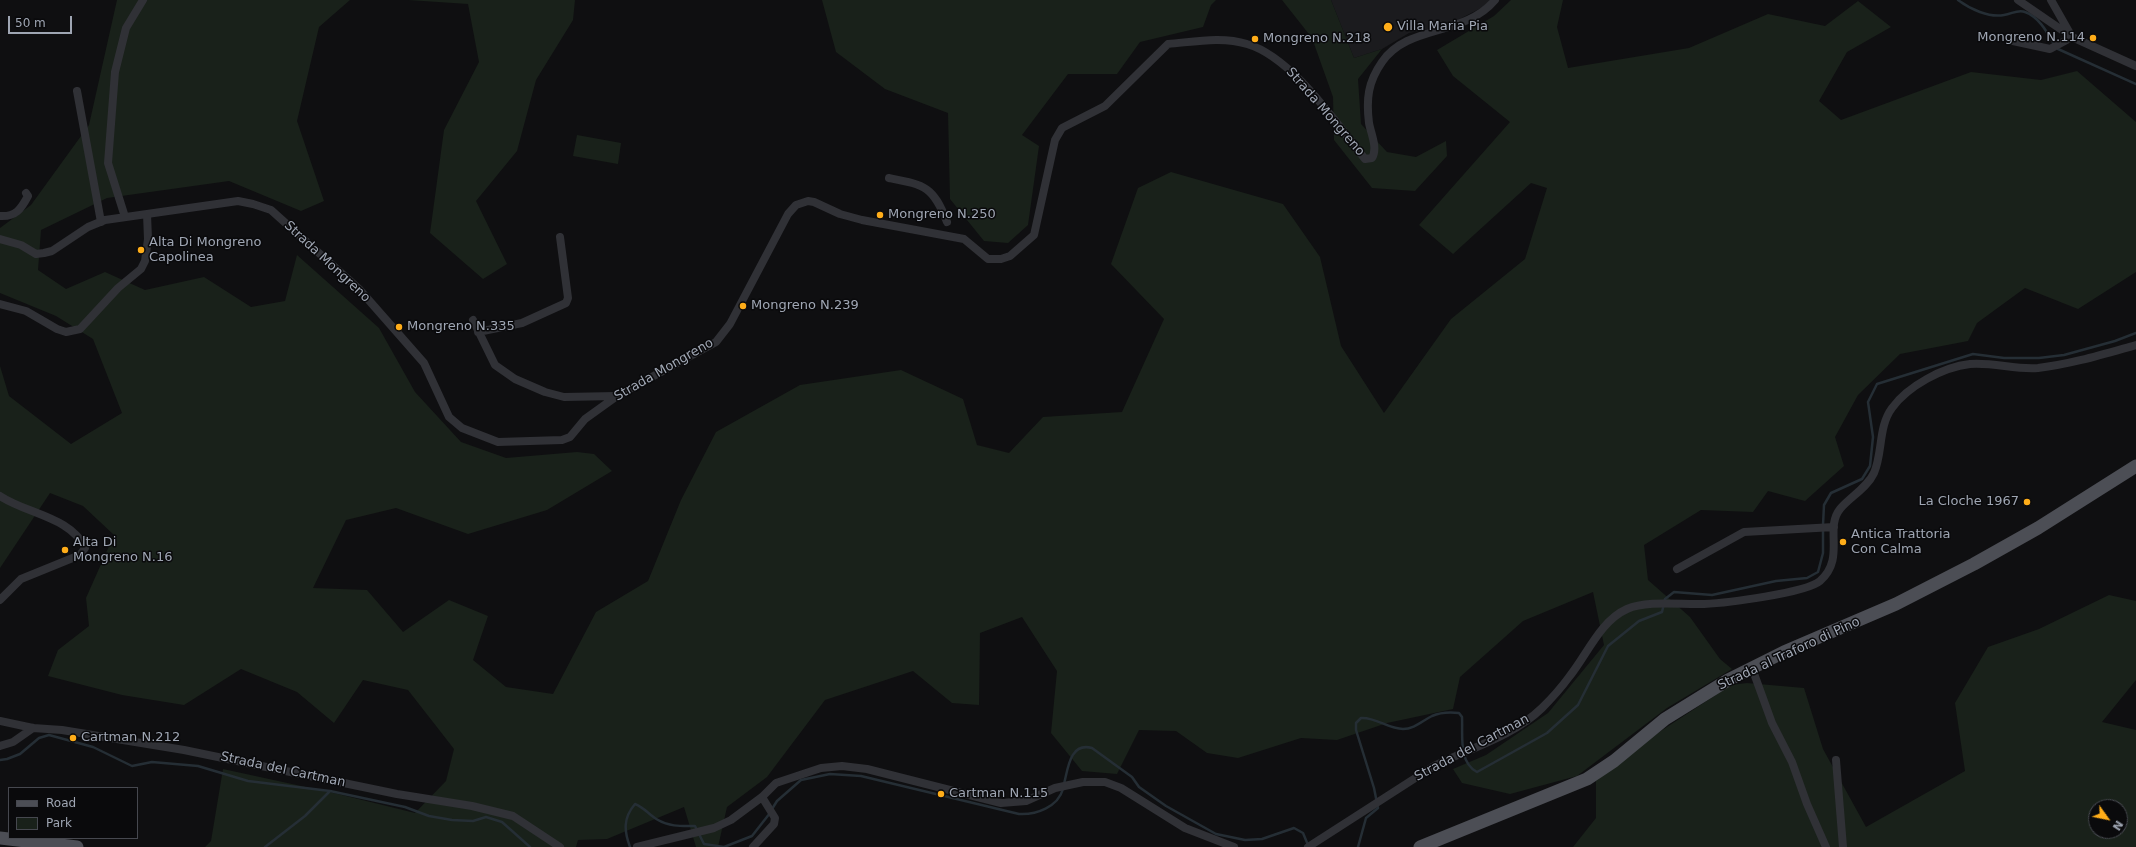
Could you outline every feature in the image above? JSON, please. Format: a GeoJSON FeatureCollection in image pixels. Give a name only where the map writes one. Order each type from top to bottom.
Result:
{"type":"FeatureCollection","features":[{"type":"Feature","properties":{"kind":"main road","name":"Strada al Traforo di Pino"},"geometry":{"type":"LineString","coordinates":[[1420,847],[1587,779],[1614,761],[1665,718],[1728,680],[1889,607],[1974,564],[2044,525],[2136,466]]}},
{"type":"Feature","properties":{"kind":"main road"},"geometry":{"type":"LineString","coordinates":[[9,839],[77,847]]}},
{"type":"Feature","properties":{"kind":"street"},"geometry":{"type":"LineString","coordinates":[[125,217],[108,163],[115,72],[126,28],[143,0]]}},
{"type":"Feature","properties":{"kind":"street","name":"Strada Mongreno"},"geometry":{"type":"LineString","coordinates":[[0,239],[21,245],[36,254],[52,251],[88,227],[100,222],[125,217],[238,201],[271,210],[359,289],[424,363],[449,417],[462,428],[498,442],[562,440],[570,437],[585,419],[617,396],[716,342],[730,324],[791,209],[801,202],[814,202],[840,214],[862,220],[964,239],[988,259],[1001,259],[1010,256],[1034,235],[1055,140],[1062,128],[1105,106],[1168,44],[1218,40],[1246,43],[1265,51],[1295,74],[1366,159],[1372,158],[1375,152],[1369,122],[1368,89],[1382,62],[1395,47],[1412,38],[1463,24],[1490,6],[1496,0]]}},
{"type":"Feature","properties":{"kind":"street"},"geometry":{"type":"LineString","coordinates":[[2018,0],[2072,37],[2136,66]]}},
{"type":"Feature","properties":{"kind":"street"},"geometry":{"type":"LineString","coordinates":[[2051,0],[2072,37]]}},
{"type":"Feature","properties":{"kind":"street"},"geometry":{"type":"LineString","coordinates":[[2013,41],[2050,49],[2072,37]]}},
{"type":"Feature","properties":{"kind":"street"},"geometry":{"type":"LineString","coordinates":[[77,91],[100,222]]}},
{"type":"Feature","properties":{"kind":"street"},"geometry":{"type":"LineString","coordinates":[[889,178],[925,187],[938,202],[955,237]]}},
{"type":"Feature","properties":{"kind":"street"},"geometry":{"type":"LineString","coordinates":[[0,216],[14,215],[28,196],[26,193]]}},
{"type":"Feature","properties":{"kind":"street"},"geometry":{"type":"LineString","coordinates":[[0,304],[26,311],[57,330],[66,332],[80,329],[118,288],[141,269],[146,261],[148,239],[147,214]]}},
{"type":"Feature","properties":{"kind":"street"},"geometry":{"type":"LineString","coordinates":[[478,332],[522,324],[566,302],[568,298],[560,237]]}},
{"type":"Feature","properties":{"kind":"street"},"geometry":{"type":"LineString","coordinates":[[473,320],[495,364],[515,379],[545,392],[564,397],[617,396]]}},
{"type":"Feature","properties":{"kind":"street"},"geometry":{"type":"LineString","coordinates":[[1677,569],[1744,532],[1833,527],[1837,513],[1873,475],[1879,456],[1882,428],[1891,409],[1904,395],[1917,385],[1942,372],[1969,364],[2034,368],[2063,365],[2136,345]]}},
{"type":"Feature","properties":{"kind":"street"},"geometry":{"type":"LineString","coordinates":[[0,496],[65,526],[80,537],[86,548],[80,555],[21,579],[0,600]]}},
{"type":"Feature","properties":{"kind":"street","name":"Strada del Cartman"},"geometry":{"type":"LineString","coordinates":[[1311,845],[1391,793],[1455,755],[1481,746],[1520,725],[1541,709],[1569,677],[1610,619],[1628,608],[1656,605],[1706,604],[1806,588],[1818,582],[1828,573],[1834,558],[1833,527]]}},
{"type":"Feature","properties":{"kind":"street"},"geometry":{"type":"LineString","coordinates":[[1752,668],[1772,723],[1792,762],[1807,804],[1826,847]]}},
{"type":"Feature","properties":{"kind":"street","name":"Strada del Cartman"},"geometry":{"type":"LineString","coordinates":[[0,721],[33,728],[62,730],[184,750],[397,794],[472,806],[513,816],[560,847]]}},
{"type":"Feature","properties":{"kind":"street"},"geometry":{"type":"LineString","coordinates":[[0,746],[13,742],[33,728]]}},
{"type":"Feature","properties":{"kind":"street"},"geometry":{"type":"LineString","coordinates":[[1836,760],[1843,847]]}},
{"type":"Feature","properties":{"kind":"street"},"geometry":{"type":"LineString","coordinates":[[637,847],[706,830],[731,820],[762,797],[776,783],[821,768],[842,766],[867,770],[1001,803],[1026,801],[1054,788],[1083,782],[1105,782],[1121,788],[1185,828],[1234,847]]}},
{"type":"Feature","properties":{"kind":"street"},"geometry":{"type":"LineString","coordinates":[[752,847],[774,824],[774,814],[762,797]]}},
{"type":"Feature","properties":{"kind":"shaded area","name":"Villa Maria Pia"},"geometry":{"type":"Polygon","coordinates":[[[1331,0],[1490,0],[1483,7],[1448,25],[1409,33],[1382,49],[1354,58],[1331,0]]]}},
{"type":"Feature","properties":{"kind":"green space"},"geometry":{"type":"Polygon","coordinates":[[[117,0],[350,0],[319,27],[297,121],[324,201],[301,211],[229,181],[107,198],[41,230],[38,270],[66,289],[105,272],[145,290],[204,277],[251,307],[285,301],[297,255],[379,328],[415,392],[461,442],[506,458],[577,452],[594,454],[612,471],[547,510],[468,534],[396,508],[346,520],[313,588],[367,590],[403,632],[449,600],[488,616],[473,660],[506,687],[553,694],[596,612],[648,581],[681,500],[716,432],[800,385],[901,370],[963,399],[977,445],[1009,453],[1043,417],[1122,412],[1164,319],[1111,264],[1138,188],[1171,172],[1283,204],[1320,257],[1341,346],[1384,413],[1451,319],[1525,259],[1547,188],[1531,183],[1453,254],[1419,225],[1510,122],[1453,76],[1437,50],[1494,16],[1511,0],[1563,0],[1557,27],[1568,68],[1689,48],[1768,14],[1825,26],[1858,1],[1891,27],[1847,52],[1819,101],[1841,120],[1971,72],[2041,80],[2077,71],[2136,122],[2136,272],[2078,309],[2025,288],[1977,323],[1968,341],[1900,354],[1858,395],[1835,437],[1844,466],[1805,501],[1768,491],[1753,512],[1701,510],[1644,545],[1648,580],[1690,617],[1720,659],[1732,669],[1667,708],[1577,776],[1510,794],[1462,783],[1453,769],[1486,755],[1548,713],[1604,645],[1593,592],[1523,621],[1460,677],[1453,709],[1387,723],[1337,740],[1301,738],[1238,758],[1207,753],[1176,731],[1139,730],[1117,774],[1082,771],[1051,733],[1057,671],[1022,617],[980,633],[979,705],[952,703],[913,671],[825,700],[767,777],[727,807],[718,847],[696,847],[684,807],[607,839],[578,840],[576,847],[205,847],[211,841],[223,769],[338,794],[415,813],[446,781],[454,749],[408,690],[363,680],[334,723],[297,692],[241,669],[184,705],[122,695],[48,676],[58,650],[89,626],[86,598],[114,535],[83,506],[50,493],[0,568],[0,366],[9,396],[71,444],[122,413],[93,339],[56,316],[0,293],[0,228],[31,205],[89,125],[117,0]]]}},
{"type":"Feature","properties":{"kind":"green space"},"geometry":{"type":"Polygon","coordinates":[[[408,0],[575,0],[573,20],[536,80],[517,151],[476,201],[507,264],[483,279],[430,233],[444,130],[479,62],[468,4],[408,0]]]}},
{"type":"Feature","properties":{"kind":"green space"},"geometry":{"type":"Polygon","coordinates":[[[822,0],[1216,0],[1211,5],[1203,27],[1140,42],[1117,74],[1068,74],[1022,135],[1039,146],[1028,225],[1008,243],[984,241],[950,199],[948,113],[885,89],[836,52],[822,0]]]}},
{"type":"Feature","properties":{"kind":"green space"},"geometry":{"type":"Polygon","coordinates":[[[1282,0],[1331,0],[1354,58],[1382,49],[1358,79],[1361,124],[1387,152],[1416,157],[1446,141],[1447,156],[1415,191],[1372,188],[1334,140],[1333,97],[1312,38],[1282,0]]]}},
{"type":"Feature","properties":{"kind":"green space"},"geometry":{"type":"Polygon","coordinates":[[[577,135],[621,143],[618,164],[573,156],[577,135]]]}},
{"type":"Feature","properties":{"kind":"green space"},"geometry":{"type":"Polygon","coordinates":[[[2109,595],[2136,601],[2136,680],[2102,722],[2136,730],[2136,847],[1573,847],[1596,818],[1596,781],[1641,744],[1731,685],[1747,683],[1804,688],[1823,749],[1866,827],[1965,771],[1955,703],[1988,647],[2039,629],[2109,595]]]}},
{"type":"Feature","properties":{"kind":"waterway"},"geometry":{"type":"LineString","coordinates":[[1958,0],[1968,7],[1986,14],[1998,16],[2017,11],[2030,14],[2038,21],[2054,44]]}},
{"type":"Feature","properties":{"kind":"waterway"},"geometry":{"type":"LineString","coordinates":[[2058,49],[2136,84]]}},
{"type":"Feature","properties":{"kind":"waterway"},"geometry":{"type":"LineString","coordinates":[[1823,525],[1824,505],[1831,493],[1862,479],[1870,466],[1873,437],[1868,402],[1877,384],[1973,354],[2004,358],[2039,358],[2064,355],[2115,341],[2136,333]]}},
{"type":"Feature","properties":{"kind":"waterway"},"geometry":{"type":"LineString","coordinates":[[1358,847],[1366,818],[1378,808],[1374,788],[1356,730],[1356,723],[1361,718],[1372,719],[1392,727],[1407,729],[1432,716],[1449,712],[1459,713],[1462,717],[1462,740],[1464,755],[1471,768],[1477,772],[1547,733],[1578,705],[1608,646],[1639,621],[1662,612],[1665,599],[1674,592],[1712,595],[1776,581],[1807,578],[1818,572],[1823,553],[1823,530]]}},
{"type":"Feature","properties":{"kind":"waterway"},"geometry":{"type":"LineString","coordinates":[[0,760],[20,754],[39,738],[49,735],[93,747],[132,766],[152,762],[198,766],[248,781],[330,791],[405,807],[429,816],[452,820],[473,821],[486,817],[502,822],[530,847]]}},
{"type":"Feature","properties":{"kind":"waterway"},"geometry":{"type":"LineString","coordinates":[[1064,784],[1071,758],[1079,749],[1085,747],[1092,748],[1132,777],[1139,787],[1166,806],[1216,834],[1245,840],[1262,839],[1294,828],[1303,833],[1308,845]]}},
{"type":"Feature","properties":{"kind":"waterway"},"geometry":{"type":"LineString","coordinates":[[772,809],[777,801],[801,780],[830,774],[861,776],[1019,814],[1032,813],[1046,809],[1056,801],[1063,789]]}},
{"type":"Feature","properties":{"kind":"waterway"},"geometry":{"type":"LineString","coordinates":[[265,847],[305,816],[330,791]]}},
{"type":"Feature","properties":{"kind":"waterway"},"geometry":{"type":"LineString","coordinates":[[630,847],[626,825],[628,814],[635,804],[642,807],[655,818],[667,824],[676,826],[695,826],[704,844]]}},
{"type":"Feature","properties":{"kind":"waterway"},"geometry":{"type":"LineString","coordinates":[[704,844],[724,847],[752,836],[770,813]]}},
{"type":"Feature","properties":{"kind":"place","name":"Villa Maria Pia"},"geometry":{"type":"Point","coordinates":[1388,27]}},
{"type":"Feature","properties":{"kind":"place","name":"Mongreno N.114"},"geometry":{"type":"Point","coordinates":[2093,38]}},
{"type":"Feature","properties":{"kind":"place","name":"Mongreno N.218"},"geometry":{"type":"Point","coordinates":[1255,39]}},
{"type":"Feature","properties":{"kind":"place","name":"Mongreno N.250"},"geometry":{"type":"Point","coordinates":[880,215]}},
{"type":"Feature","properties":{"kind":"place","name":"Alta Di Mongreno Capolinea"},"geometry":{"type":"Point","coordinates":[141,250]}},
{"type":"Feature","properties":{"kind":"place","name":"Mongreno N.239"},"geometry":{"type":"Point","coordinates":[743,306]}},
{"type":"Feature","properties":{"kind":"place","name":"Mongreno N.335"},"geometry":{"type":"Point","coordinates":[399,327]}},
{"type":"Feature","properties":{"kind":"place","name":"La Cloche 1967"},"geometry":{"type":"Point","coordinates":[2027,502]}},
{"type":"Feature","properties":{"kind":"place","name":"Antica Trattoria Con Calma"},"geometry":{"type":"Point","coordinates":[1843,542]}},
{"type":"Feature","properties":{"kind":"place","name":"Alta Di Mongreno N.16"},"geometry":{"type":"Point","coordinates":[65,550]}},
{"type":"Feature","properties":{"kind":"place","name":"Cartman N.212"},"geometry":{"type":"Point","coordinates":[73,738]}},
{"type":"Feature","properties":{"kind":"place","name":"Cartman N.115"},"geometry":{"type":"Point","coordinates":[941,794]}}]}
